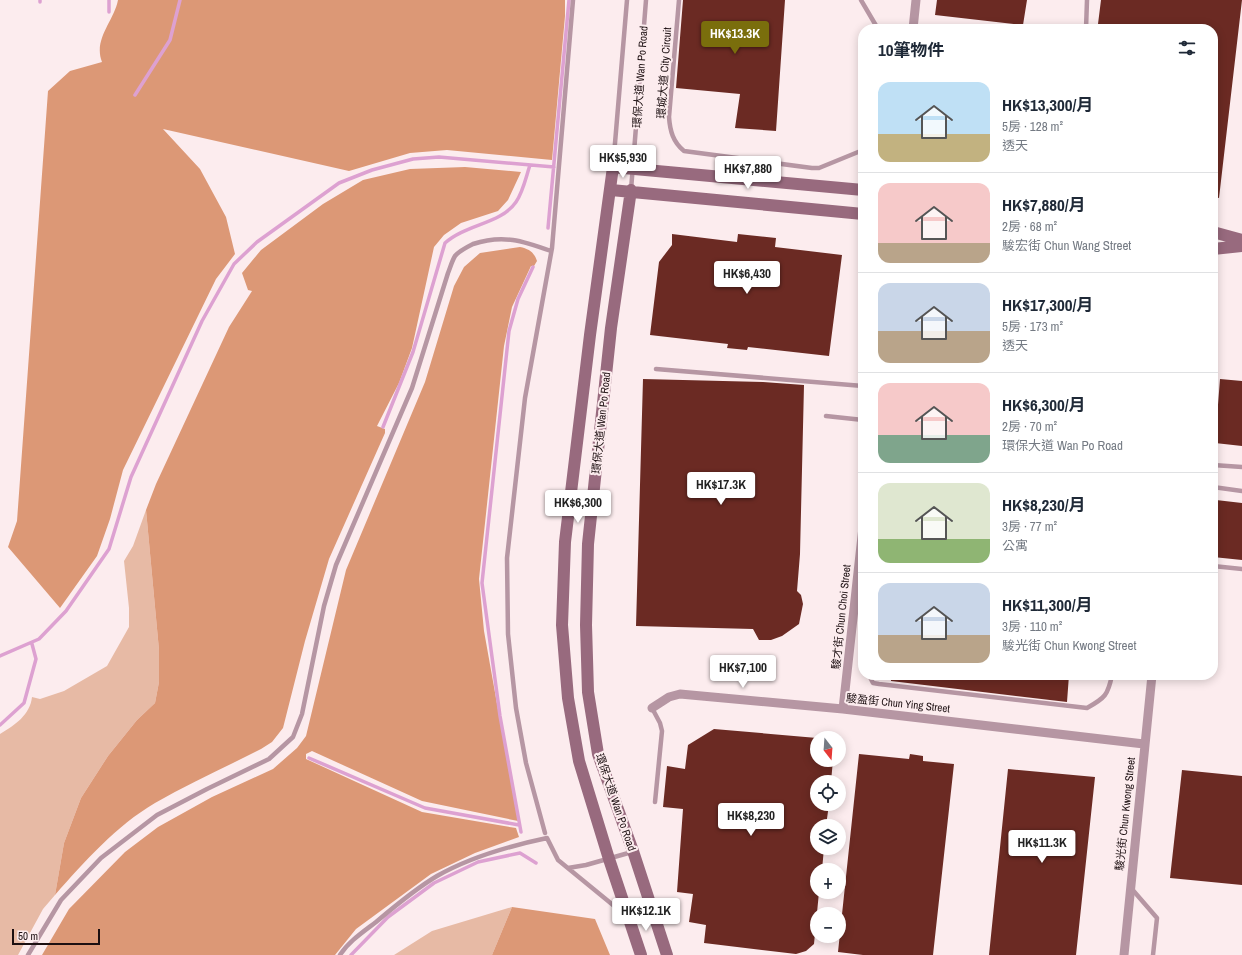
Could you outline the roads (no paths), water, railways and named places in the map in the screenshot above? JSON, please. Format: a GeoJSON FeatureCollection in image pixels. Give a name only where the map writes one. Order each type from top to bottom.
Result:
{"type":"FeatureCollection","features":[{"type":"Feature","properties":{"kind":"main road"},"geometry":{"type":"LineString","coordinates":[[613,167],[858,190]]}},
{"type":"Feature","properties":{"kind":"main road","name":"環保大道 Wan Po Road"},"geometry":{"type":"LineString","coordinates":[[613,167],[590,335],[566,542],[562,625],[568,698],[579,761],[641,955]]}},
{"type":"Feature","properties":{"kind":"main road"},"geometry":{"type":"LineString","coordinates":[[611,190],[631,190],[858,213]]}},
{"type":"Feature","properties":{"kind":"main road","name":"環保大道 Wan Po Road"},"geometry":{"type":"LineString","coordinates":[[631,190],[611,328],[588,544],[586,625],[588,692],[598,754],[633,851],[667,955]]}},
{"type":"Feature","properties":{"kind":"main road"},"geometry":{"type":"LineString","coordinates":[[1218,233],[1242,240]]}},
{"type":"Feature","properties":{"kind":"main road"},"geometry":{"type":"LineString","coordinates":[[1218,248],[1242,246]]}},
{"type":"Feature","properties":{"kind":"street"},"geometry":{"type":"LineString","coordinates":[[914,24],[916,0]]}},
{"type":"Feature","properties":{"kind":"street","name":"駿才街 Chun Choi Street"},"geometry":{"type":"LineString","coordinates":[[843,709],[858,573]]}},
{"type":"Feature","properties":{"kind":"street","name":"駿光街 Chun Kwong Street"},"geometry":{"type":"LineString","coordinates":[[1124,955],[1151,680]]}},
{"type":"Feature","properties":{"kind":"street","name":"駿盈街 Chun Ying Street"},"geometry":{"type":"LineString","coordinates":[[652,708],[669,697],[680,694],[843,709],[1144,744]]}},
{"type":"Feature","properties":{"kind":"lane"},"geometry":{"type":"LineString","coordinates":[[545,833],[526,763],[516,708],[508,634],[507,558],[526,398],[551,251],[573,0]]}},
{"type":"Feature","properties":{"kind":"lane","name":"環保大道 Wan Po Road"},"geometry":{"type":"LineString","coordinates":[[613,167],[627,0]]}},
{"type":"Feature","properties":{"kind":"lane","name":"環保大道 Wan Po Road"},"geometry":{"type":"LineString","coordinates":[[631,190],[646,0]]}},
{"type":"Feature","properties":{"kind":"lane","name":"環城大道 City Circuit"},"geometry":{"type":"LineString","coordinates":[[679,0],[669,117],[672,134],[678,146],[684,151],[812,168],[819,168],[858,152]]}},
{"type":"Feature","properties":{"kind":"lane"},"geometry":{"type":"LineString","coordinates":[[861,0],[875,24]]}},
{"type":"Feature","properties":{"kind":"lane"},"geometry":{"type":"LineString","coordinates":[[1086,24],[1087,0]]}},
{"type":"Feature","properties":{"kind":"lane"},"geometry":{"type":"LineString","coordinates":[[28,955],[61,900],[101,858],[157,815],[269,759],[294,737],[302,714],[324,606],[336,565],[412,388],[448,274],[456,256],[467,247],[481,241],[502,238],[525,242],[551,251]]}},
{"type":"Feature","properties":{"kind":"lane"},"geometry":{"type":"LineString","coordinates":[[656,369],[858,386]]}},
{"type":"Feature","properties":{"kind":"lane"},"geometry":{"type":"LineString","coordinates":[[826,416],[858,419]]}},
{"type":"Feature","properties":{"kind":"lane"},"geometry":{"type":"LineString","coordinates":[[1218,465],[1242,467]]}},
{"type":"Feature","properties":{"kind":"lane"},"geometry":{"type":"LineString","coordinates":[[1218,488],[1242,491]]}},
{"type":"Feature","properties":{"kind":"lane"},"geometry":{"type":"LineString","coordinates":[[1218,567],[1242,569]]}},
{"type":"Feature","properties":{"kind":"lane"},"geometry":{"type":"LineString","coordinates":[[872,680],[874,683],[878,684],[1087,708],[1097,702],[1108,691],[1111,680]]}},
{"type":"Feature","properties":{"kind":"lane"},"geometry":{"type":"LineString","coordinates":[[652,708],[660,723],[662,731],[655,802]]}},
{"type":"Feature","properties":{"kind":"lane"},"geometry":{"type":"LineString","coordinates":[[340,955],[353,940],[404,898],[438,876],[470,860],[511,846],[546,838],[558,860],[629,917]]}},
{"type":"Feature","properties":{"kind":"lane"},"geometry":{"type":"LineString","coordinates":[[568,868],[586,865],[633,851]]}},
{"type":"Feature","properties":{"kind":"lane"},"geometry":{"type":"LineString","coordinates":[[1130,887],[1157,918],[1153,955]]}},
{"type":"Feature","properties":{"kind":"waterway"},"geometry":{"type":"LineString","coordinates":[[109,0],[109,12]]}},
{"type":"Feature","properties":{"kind":"waterway"},"geometry":{"type":"LineString","coordinates":[[135,95],[170,40],[180,0]]}},
{"type":"Feature","properties":{"kind":"waterway"},"geometry":{"type":"LineString","coordinates":[[548,228],[569,0]]}},
{"type":"Feature","properties":{"kind":"waterway"},"geometry":{"type":"LineString","coordinates":[[0,656],[39,639],[66,611],[109,549],[131,477],[202,321],[234,264],[257,242],[339,183],[372,170],[413,159],[439,157],[554,167]]}},
{"type":"Feature","properties":{"kind":"waterway"},"geometry":{"type":"LineString","coordinates":[[383,427],[413,352],[445,243],[453,237],[492,220],[510,209],[521,194],[530,165]]}},
{"type":"Feature","properties":{"kind":"waterway"},"geometry":{"type":"LineString","coordinates":[[521,832],[500,716],[482,583],[509,331],[518,299],[533,267]]}},
{"type":"Feature","properties":{"kind":"waterway"},"geometry":{"type":"LineString","coordinates":[[0,725],[24,703],[36,659],[32,644]]}},
{"type":"Feature","properties":{"kind":"waterway"},"geometry":{"type":"LineString","coordinates":[[309,758],[425,808],[519,825]]}},
{"type":"Feature","properties":{"kind":"waterway"},"geometry":{"type":"LineString","coordinates":[[351,955],[388,917],[434,883],[478,862],[520,853],[536,863]]}}]}
